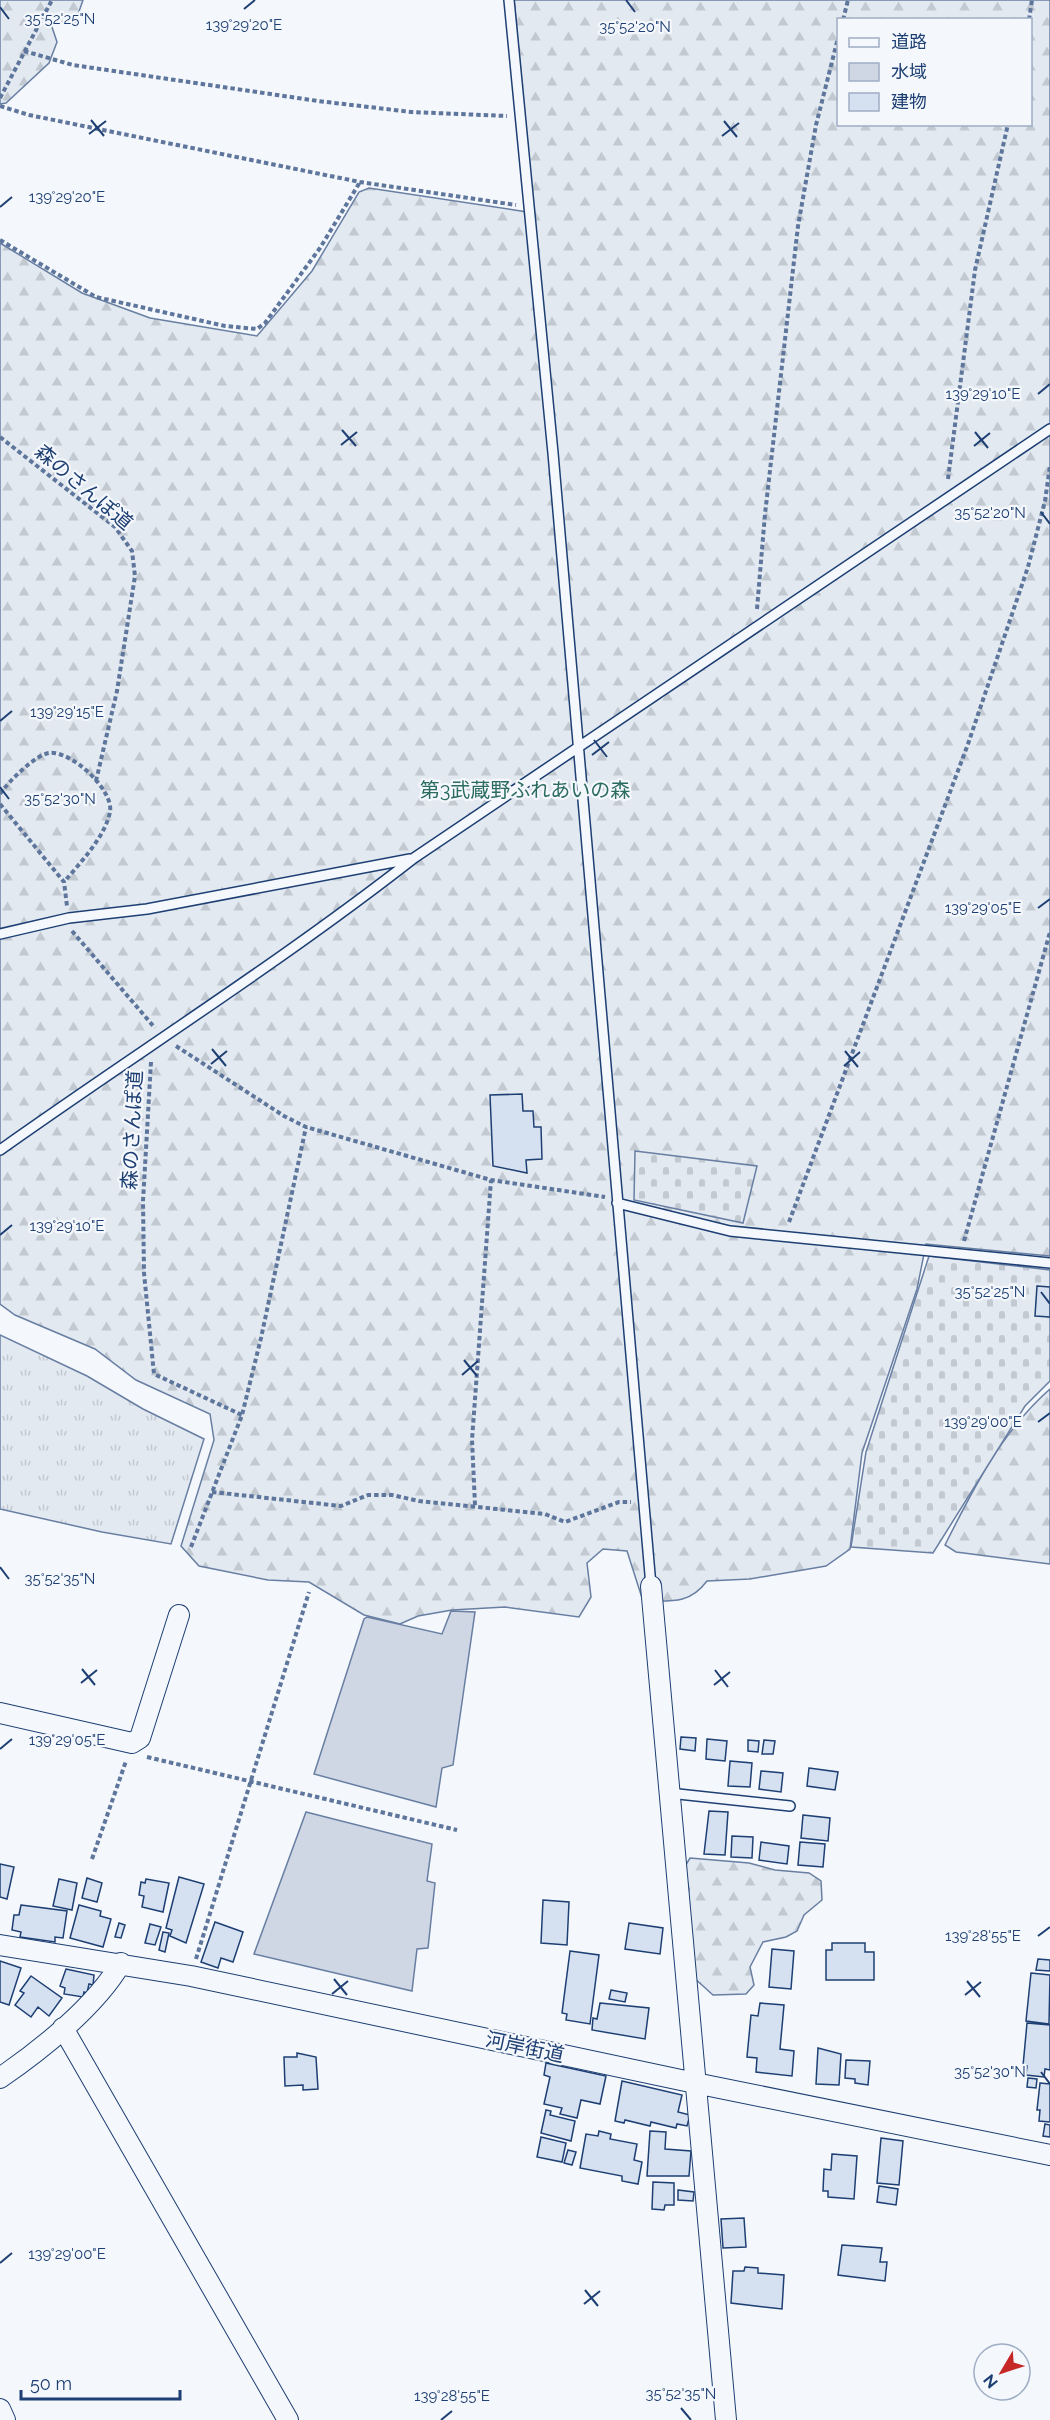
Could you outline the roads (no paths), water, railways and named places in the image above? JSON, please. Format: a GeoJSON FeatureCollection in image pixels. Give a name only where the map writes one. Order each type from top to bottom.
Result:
{"type":"FeatureCollection","features":[{"type":"Feature","properties":{"kind":"street"},"geometry":{"type":"LineString","coordinates":[[651,1586],[726,2420]]}},
{"type":"Feature","properties":{"kind":"street"},"geometry":{"type":"LineString","coordinates":[[0,1713],[130,1748],[140,1738],[179,1615]]}},
{"type":"Feature","properties":{"kind":"street","name":"河岸街道"},"geometry":{"type":"LineString","coordinates":[[0,1945],[191,1976],[695,2083],[1050,2155]]}},
{"type":"Feature","properties":{"kind":"street"},"geometry":{"type":"LineString","coordinates":[[0,2078],[63,2028],[113,1977],[121,1964]]}},
{"type":"Feature","properties":{"kind":"street"},"geometry":{"type":"LineString","coordinates":[[63,2028],[288,2420]]}},
{"type":"Feature","properties":{"kind":"street"},"geometry":{"type":"LineString","coordinates":[[0,2409],[5,2420]]}},
{"type":"Feature","properties":{"kind":"lane"},"geometry":{"type":"LineString","coordinates":[[509,0],[579,747],[651,1586]]}},
{"type":"Feature","properties":{"kind":"lane"},"geometry":{"type":"LineString","coordinates":[[0,1150],[333,921],[414,858],[1050,429]]}},
{"type":"Feature","properties":{"kind":"lane"},"geometry":{"type":"LineString","coordinates":[[0,934],[66,920],[147,909],[414,858]]}},
{"type":"Feature","properties":{"kind":"lane"},"geometry":{"type":"LineString","coordinates":[[617,1201],[730,1231],[1050,1263]]}},
{"type":"Feature","properties":{"kind":"lane"},"geometry":{"type":"LineString","coordinates":[[669,1793],[790,1806]]}},
{"type":"Feature","properties":{"kind":"water"},"geometry":{"type":"Polygon","coordinates":[[[451,1611],[475,1612],[453,1765],[442,1768],[436,1807],[314,1774],[364,1619],[367,1617],[442,1634],[451,1611]]]}},
{"type":"Feature","properties":{"kind":"water"},"geometry":{"type":"Polygon","coordinates":[[[306,1812],[432,1844],[427,1881],[435,1883],[428,1948],[417,1949],[412,1991],[254,1954],[306,1812]]]}},
{"type":"Feature","properties":{"kind":"park label","name":"第3武蔵野ふれあいの森"},"geometry":{"type":"Point","coordinates":[525,790]}}]}
